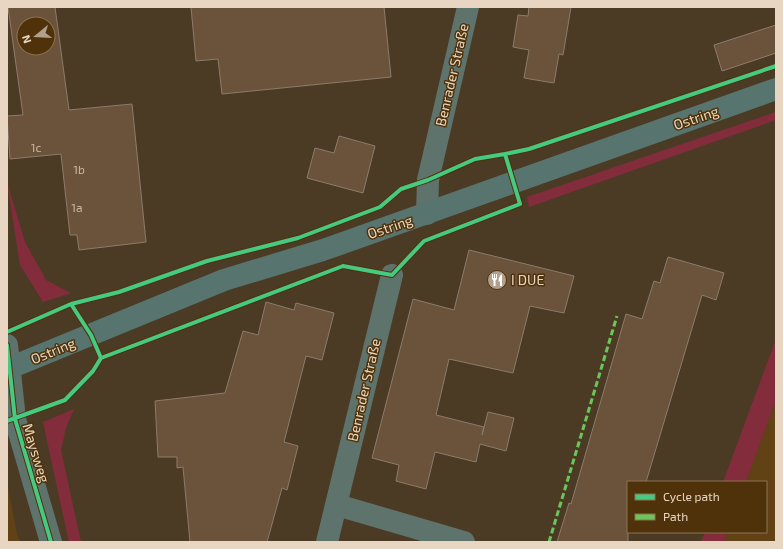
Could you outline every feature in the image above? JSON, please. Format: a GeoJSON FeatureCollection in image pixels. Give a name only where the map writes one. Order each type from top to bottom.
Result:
{"type":"FeatureCollection","features":[{"type":"Feature","properties":{"kind":"main road","name":"Ostring"},"geometry":{"type":"LineString","coordinates":[[8,369],[224,280],[324,250],[776,89]]}},
{"type":"Feature","properties":{"kind":"street","name":"Benrader Straße"},"geometry":{"type":"LineString","coordinates":[[427,214],[428,180],[468,7]]}},
{"type":"Feature","properties":{"kind":"street","name":"Benrader Straße"},"geometry":{"type":"LineString","coordinates":[[327,542],[392,275]]}},
{"type":"Feature","properties":{"kind":"street","name":"Maysweg"},"geometry":{"type":"LineString","coordinates":[[7,345],[8,369],[14,419],[51,542]]}},
{"type":"Feature","properties":{"kind":"street"},"geometry":{"type":"LineString","coordinates":[[337,505],[464,542]]}},
{"type":"Feature","properties":{"kind":"shaded area"},"geometry":{"type":"Polygon","coordinates":[[[776,112],[776,120],[529,207],[527,197],[776,112]]]}},
{"type":"Feature","properties":{"kind":"shaded area"},"geometry":{"type":"Polygon","coordinates":[[[7,182],[25,242],[46,280],[71,293],[43,302],[20,265],[7,182]]]}},
{"type":"Feature","properties":{"kind":"shaded area"},"geometry":{"type":"Polygon","coordinates":[[[776,339],[776,400],[746,481],[723,481],[776,339]]]}},
{"type":"Feature","properties":{"kind":"shaded area"},"geometry":{"type":"Polygon","coordinates":[[[776,400],[776,542],[724,542],[728,533],[767,533],[767,481],[746,481],[776,400]]]}},
{"type":"Feature","properties":{"kind":"shaded area"},"geometry":{"type":"Polygon","coordinates":[[[74,409],[66,428],[61,450],[81,542],[69,542],[43,422],[74,409]]]}},
{"type":"Feature","properties":{"kind":"shaded area"},"geometry":{"type":"Polygon","coordinates":[[[7,482],[17,534],[20,542],[7,542],[7,482]]]}},
{"type":"Feature","properties":{"kind":"shaded area"},"geometry":{"type":"Polygon","coordinates":[[[705,533],[728,533],[724,542],[701,542],[705,533]]]}},
{"type":"Feature","properties":{"kind":"building"},"geometry":{"type":"Polygon","coordinates":[[[8,7],[55,7],[69,110],[132,104],[146,242],[79,250],[77,235],[70,235],[61,154],[10,159],[7,116],[23,115],[8,7]]]}},
{"type":"Feature","properties":{"kind":"building"},"geometry":{"type":"Polygon","coordinates":[[[191,7],[384,7],[391,77],[222,94],[218,59],[196,61],[191,7]]]}},
{"type":"Feature","properties":{"kind":"building"},"geometry":{"type":"Polygon","coordinates":[[[529,7],[571,7],[563,55],[559,54],[554,83],[524,78],[529,50],[513,47],[518,15],[528,16],[529,7]]]}},
{"type":"Feature","properties":{"kind":"building"},"geometry":{"type":"Polygon","coordinates":[[[776,25],[776,53],[722,71],[714,45],[776,25]]]}},
{"type":"Feature","properties":{"kind":"building"},"geometry":{"type":"Polygon","coordinates":[[[339,136],[375,146],[363,193],[307,178],[315,148],[334,153],[339,136]]]}},
{"type":"Feature","properties":{"kind":"building"},"geometry":{"type":"Polygon","coordinates":[[[469,250],[574,276],[564,313],[530,306],[513,373],[449,359],[436,415],[484,427],[482,435],[488,412],[514,418],[506,451],[480,444],[476,462],[435,452],[426,489],[396,481],[399,465],[372,458],[413,299],[454,310],[469,250]]]}},
{"type":"Feature","properties":{"kind":"building"},"geometry":{"type":"Polygon","coordinates":[[[668,257],[724,273],[716,300],[702,295],[646,481],[627,481],[628,542],[557,542],[569,503],[571,504],[626,314],[642,319],[654,281],[660,283],[668,257]]]}},
{"type":"Feature","properties":{"kind":"building"},"geometry":{"type":"Polygon","coordinates":[[[266,302],[294,310],[296,303],[334,313],[322,360],[306,356],[284,442],[298,446],[287,490],[282,488],[267,542],[190,542],[183,467],[177,468],[177,457],[158,457],[155,401],[225,393],[243,331],[258,335],[266,302]]]}},
{"type":"Feature","properties":{"kind":"marked path"},"geometry":{"type":"LineString","coordinates":[[549,542],[617,316]]}},
{"type":"Feature","properties":{"kind":"cycle path"},"geometry":{"type":"LineString","coordinates":[[505,154],[529,149],[776,66]]}},
{"type":"Feature","properties":{"kind":"cycle path"},"geometry":{"type":"LineString","coordinates":[[7,332],[71,304],[119,292],[207,261],[298,238],[380,207],[401,189],[428,180],[475,159],[505,154],[520,204],[424,241],[392,275],[343,266],[101,358]]}},
{"type":"Feature","properties":{"kind":"cycle path"},"geometry":{"type":"LineString","coordinates":[[7,421],[65,400],[93,371],[101,358],[91,335],[71,304]]}},
{"type":"Feature","properties":{"kind":"cycle path"},"geometry":{"type":"LineString","coordinates":[[7,345],[15,419],[51,542]]}},
{"type":"Feature","properties":{"kind":"place","name":"I DUE"},"geometry":{"type":"Point","coordinates":[497,280]}}]}
